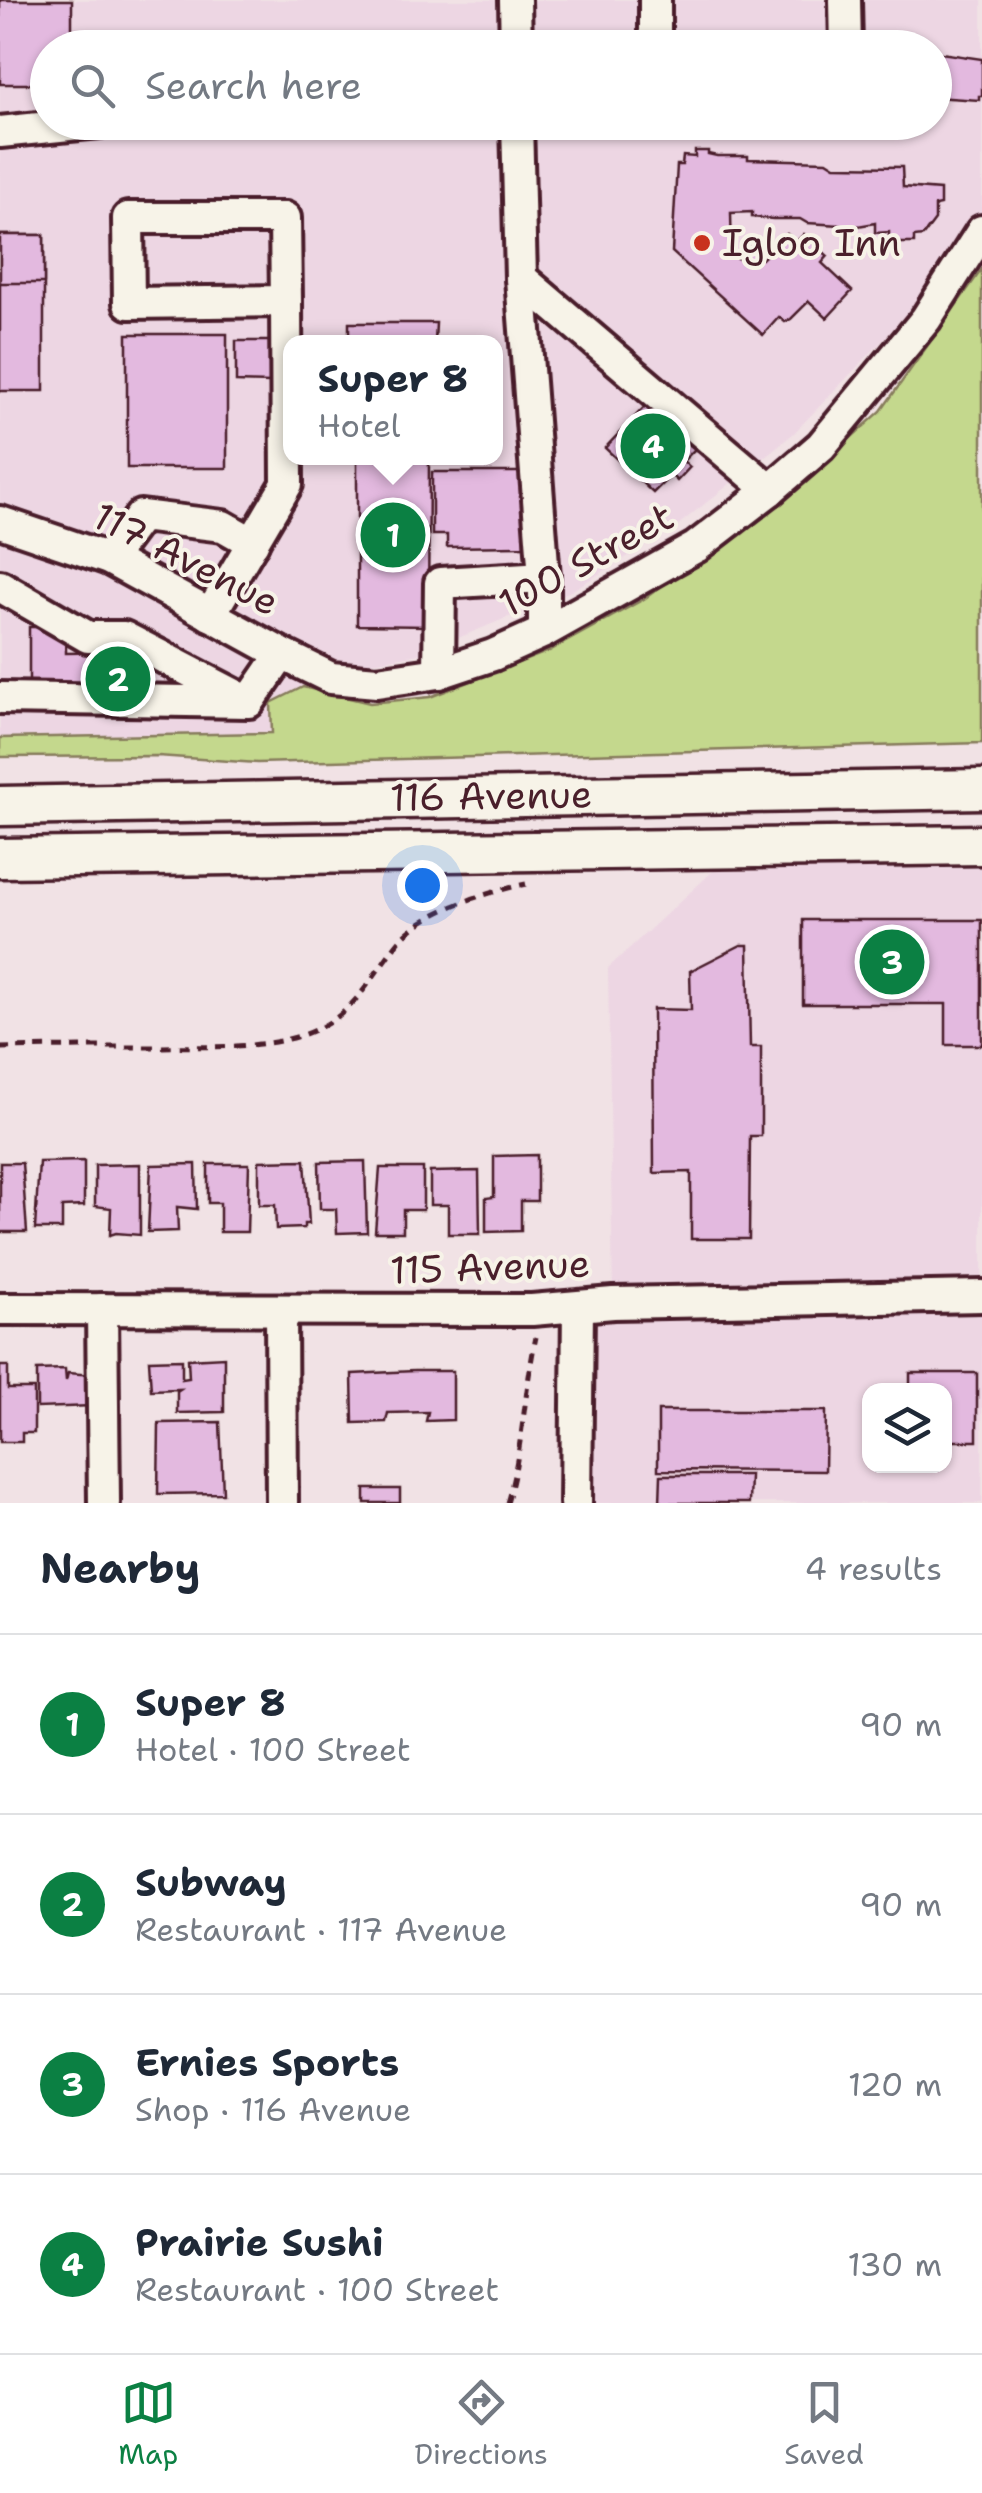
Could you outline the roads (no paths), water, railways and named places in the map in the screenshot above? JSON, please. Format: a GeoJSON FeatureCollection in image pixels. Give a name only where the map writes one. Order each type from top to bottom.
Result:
{"type":"FeatureCollection","features":[{"type":"Feature","properties":{"kind":"main road"},"geometry":{"type":"LineString","coordinates":[[916,789],[982,774]]}},
{"type":"Feature","properties":{"kind":"main road","name":"116 Avenue"},"geometry":{"type":"LineString","coordinates":[[0,806],[982,789]]}},
{"type":"Feature","properties":{"kind":"main road","name":"116 Avenue"},"geometry":{"type":"LineString","coordinates":[[0,858],[982,845]]}},
{"type":"Feature","properties":{"kind":"street"},"geometry":{"type":"LineString","coordinates":[[515,0],[516,30]]}},
{"type":"Feature","properties":{"kind":"street"},"geometry":{"type":"LineString","coordinates":[[655,0],[655,30]]}},
{"type":"Feature","properties":{"kind":"street"},"geometry":{"type":"LineString","coordinates":[[845,0],[846,30]]}},
{"type":"Feature","properties":{"kind":"street"},"geometry":{"type":"LineString","coordinates":[[0,132],[30,129]]}},
{"type":"Feature","properties":{"kind":"street"},"geometry":{"type":"LineString","coordinates":[[517,140],[521,278],[544,578],[544,632]]}},
{"type":"Feature","properties":{"kind":"street"},"geometry":{"type":"LineString","coordinates":[[286,301],[130,303],[128,218],[285,218],[286,301],[286,335]]}},
{"type":"Feature","properties":{"kind":"street","name":"100 Street"},"geometry":{"type":"LineString","coordinates":[[331,678],[377,682],[440,673],[493,655],[544,632],[696,547],[821,446],[926,319],[982,232]]}},
{"type":"Feature","properties":{"kind":"street"},"geometry":{"type":"LineString","coordinates":[[521,278],[770,490]]}},
{"type":"Feature","properties":{"kind":"street"},"geometry":{"type":"LineString","coordinates":[[210,615],[287,484],[287,465]]}},
{"type":"Feature","properties":{"kind":"street"},"geometry":{"type":"LineString","coordinates":[[109,559],[141,516],[223,526],[252,544]]}},
{"type":"Feature","properties":{"kind":"street","name":"117 Avenue"},"geometry":{"type":"LineString","coordinates":[[0,522],[109,559],[331,678]]}},
{"type":"Feature","properties":{"kind":"street"},"geometry":{"type":"LineString","coordinates":[[440,673],[440,582],[544,578]]}},
{"type":"Feature","properties":{"kind":"street"},"geometry":{"type":"LineString","coordinates":[[0,586],[88,637],[124,638],[248,702]]}},
{"type":"Feature","properties":{"kind":"street"},"geometry":{"type":"LineString","coordinates":[[248,702],[282,654]]}},
{"type":"Feature","properties":{"kind":"street"},"geometry":{"type":"LineString","coordinates":[[0,698],[248,702]]}},
{"type":"Feature","properties":{"kind":"street","name":"115 Avenue"},"geometry":{"type":"LineString","coordinates":[[0,1309],[542,1310],[613,1302],[982,1296]]}},
{"type":"Feature","properties":{"kind":"street"},"geometry":{"type":"LineString","coordinates":[[576,1503],[578,1308]]}},
{"type":"Feature","properties":{"kind":"street"},"geometry":{"type":"LineString","coordinates":[[102,1309],[104,1503]]}},
{"type":"Feature","properties":{"kind":"street"},"geometry":{"type":"LineString","coordinates":[[282,1310],[282,1503]]}},
{"type":"Feature","properties":{"kind":"place","name":"Igloo Inn"},"geometry":{"type":"Point","coordinates":[702,243]}},
{"type":"Feature","properties":{"kind":"place","name":"Prairie Sushi"},"geometry":{"type":"Point","coordinates":[653,446]}},
{"type":"Feature","properties":{"kind":"place","name":"Super 8"},"geometry":{"type":"Point","coordinates":[393,535]}},
{"type":"Feature","properties":{"kind":"place","name":"Subway"},"geometry":{"type":"Point","coordinates":[118,679]}},
{"type":"Feature","properties":{"kind":"place","name":"Ernies Sports"},"geometry":{"type":"Point","coordinates":[892,962]}}]}
